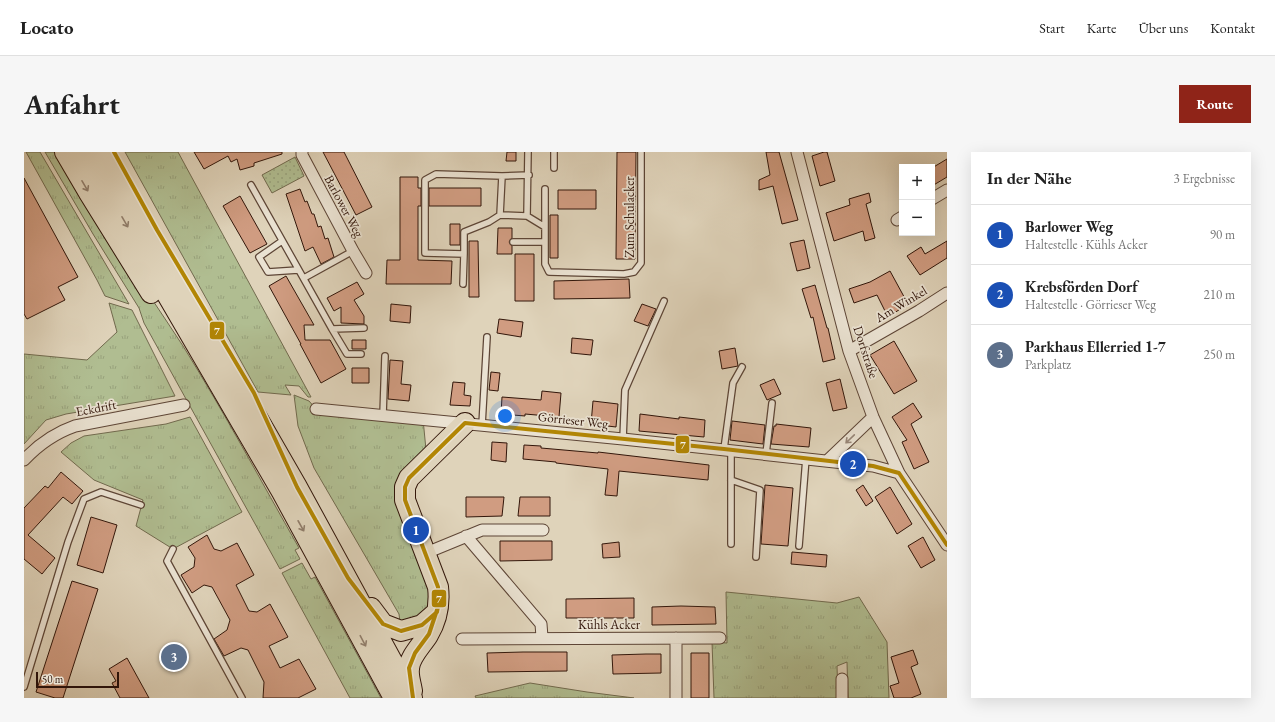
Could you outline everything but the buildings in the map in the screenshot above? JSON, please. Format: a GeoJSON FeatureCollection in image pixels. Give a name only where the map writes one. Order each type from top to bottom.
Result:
{"type":"FeatureCollection","features":[{"type":"Feature","properties":{"kind":"highway"},"geometry":{"type":"LineString","coordinates":[[65,152],[89,194],[221,404],[290,490]]}},
{"type":"Feature","properties":{"kind":"highway"},"geometry":{"type":"LineString","coordinates":[[84,152],[290,490],[348,578],[383,624],[401,631],[422,625],[437,612]]}},
{"type":"Feature","properties":{"kind":"highway"},"geometry":{"type":"LineString","coordinates":[[101,152],[232,374],[394,698]]}},
{"type":"Feature","properties":{"kind":"highway"},"geometry":{"type":"LineString","coordinates":[[114,152],[157,230],[254,393],[290,490]]}},
{"type":"Feature","properties":{"kind":"highway"},"geometry":{"type":"LineString","coordinates":[[412,698],[408,668],[415,653],[429,634],[437,612],[439,601],[438,587],[405,500],[405,487],[409,478],[474,424]]}},
{"type":"Feature","properties":{"kind":"highway"},"geometry":{"type":"LineString","coordinates":[[348,578],[412,698]]}},
{"type":"Feature","properties":{"kind":"street","name":"Barlower Weg"},"geometry":{"type":"LineString","coordinates":[[302,152],[305,161],[366,273]]}},
{"type":"Feature","properties":{"kind":"street","name":"Dorfstraße"},"geometry":{"type":"LineString","coordinates":[[799,153],[849,351],[873,417],[899,473],[947,545]]}},
{"type":"Feature","properties":{"kind":"street"},"geometry":{"type":"LineString","coordinates":[[935,197],[947,190]]}},
{"type":"Feature","properties":{"kind":"street","name":"Am Winkel"},"geometry":{"type":"LineString","coordinates":[[849,351],[919,311],[947,293]]}},
{"type":"Feature","properties":{"kind":"street","name":"Eckdrift"},"geometry":{"type":"LineString","coordinates":[[24,460],[33,451],[61,431],[75,426],[184,405]]}},
{"type":"Feature","properties":{"kind":"street","name":"Görrieser Weg"},"geometry":{"type":"LineString","coordinates":[[316,409],[806,458],[873,466],[899,473]]}},
{"type":"Feature","properties":{"kind":"street"},"geometry":{"type":"LineString","coordinates":[[827,461],[873,417]]}},
{"type":"Feature","properties":{"kind":"street"},"geometry":{"type":"LineString","coordinates":[[426,554],[482,530],[544,530]]}},
{"type":"Feature","properties":{"kind":"street"},"geometry":{"type":"LineString","coordinates":[[466,536],[541,624],[542,637]]}},
{"type":"Feature","properties":{"kind":"street","name":"Kühls Acker"},"geometry":{"type":"LineString","coordinates":[[462,638],[720,638]]}},
{"type":"Feature","properties":{"kind":"street"},"geometry":{"type":"LineString","coordinates":[[676,638],[676,698]]}},
{"type":"Feature","properties":{"kind":"street"},"geometry":{"type":"LineString","coordinates":[[842,679],[842,698]]}},
{"type":"Feature","properties":{"kind":"lane"},"geometry":{"type":"LineString","coordinates":[[527,216],[529,175],[528,152]]}},
{"type":"Feature","properties":{"kind":"lane"},"geometry":{"type":"LineString","coordinates":[[554,152],[554,168]]}},
{"type":"Feature","properties":{"kind":"lane","name":"Zum Schulacker"},"geometry":{"type":"LineString","coordinates":[[545,189],[546,264],[549,272],[624,274],[634,272],[641,263],[641,152]]}},
{"type":"Feature","properties":{"kind":"lane"},"geometry":{"type":"LineString","coordinates":[[464,254],[425,253],[425,180],[436,174],[502,176],[529,175]]}},
{"type":"Feature","properties":{"kind":"lane"},"geometry":{"type":"LineString","coordinates":[[500,215],[502,176]]}},
{"type":"Feature","properties":{"kind":"lane"},"geometry":{"type":"LineString","coordinates":[[251,185],[347,354],[361,354]]}},
{"type":"Feature","properties":{"kind":"lane"},"geometry":{"type":"LineString","coordinates":[[463,284],[464,232],[489,222],[500,215],[527,216],[545,227]]}},
{"type":"Feature","properties":{"kind":"lane"},"geometry":{"type":"LineString","coordinates":[[282,241],[259,257],[268,272],[298,270]]}},
{"type":"Feature","properties":{"kind":"lane"},"geometry":{"type":"LineString","coordinates":[[513,242],[545,242]]}},
{"type":"Feature","properties":{"kind":"lane","name":"Barlower Weg"},"geometry":{"type":"LineString","coordinates":[[304,278],[353,251]]}},
{"type":"Feature","properties":{"kind":"lane"},"geometry":{"type":"LineString","coordinates":[[623,439],[625,390],[664,301]]}},
{"type":"Feature","properties":{"kind":"lane"},"geometry":{"type":"LineString","coordinates":[[332,329],[364,328]]}},
{"type":"Feature","properties":{"kind":"lane"},"geometry":{"type":"LineString","coordinates":[[474,424],[487,337]]}},
{"type":"Feature","properties":{"kind":"lane"},"geometry":{"type":"LineString","coordinates":[[383,415],[385,356]]}},
{"type":"Feature","properties":{"kind":"lane"},"geometry":{"type":"LineString","coordinates":[[732,544],[731,480],[728,450],[733,383],[742,367]]}},
{"type":"Feature","properties":{"kind":"lane"},"geometry":{"type":"LineString","coordinates":[[766,454],[772,403]]}},
{"type":"Feature","properties":{"kind":"lane"},"geometry":{"type":"LineString","coordinates":[[799,546],[806,458]]}},
{"type":"Feature","properties":{"kind":"lane"},"geometry":{"type":"LineString","coordinates":[[731,480],[760,490],[756,557]]}},
{"type":"Feature","properties":{"kind":"lane"},"geometry":{"type":"LineString","coordinates":[[24,687],[68,542],[84,499],[101,492],[141,505]]}},
{"type":"Feature","properties":{"kind":"lane"},"geometry":{"type":"LineString","coordinates":[[173,549],[167,561],[242,698]]}},
{"type":"Feature","properties":{"kind":"green space"},"geometry":{"type":"Polygon","coordinates":[[[26,152],[40,152],[129,304],[105,296],[26,152]]]}},
{"type":"Feature","properties":{"kind":"green space"},"geometry":{"type":"Polygon","coordinates":[[[45,152],[59,152],[104,226],[183,346],[228,421],[299,548],[295,550],[300,559],[280,569],[144,323],[139,308],[93,234],[45,152]]]}},
{"type":"Feature","properties":{"kind":"green space"},"geometry":{"type":"Polygon","coordinates":[[[125,152],[178,152],[311,397],[308,397],[299,386],[285,385],[291,395],[258,392],[125,152]]]}},
{"type":"Feature","properties":{"kind":"green space"},"geometry":{"type":"Polygon","coordinates":[[[295,157],[304,176],[272,193],[262,175],[295,157]]]}},
{"type":"Feature","properties":{"kind":"green space"},"geometry":{"type":"Polygon","coordinates":[[[109,303],[132,310],[175,396],[66,414],[46,420],[24,444],[24,354],[87,360],[117,332],[109,303]]]}},
{"type":"Feature","properties":{"kind":"green space"},"geometry":{"type":"Polygon","coordinates":[[[294,395],[309,401],[316,409],[423,419],[427,460],[409,478],[439,601],[401,631],[399,614],[314,468],[298,426],[294,395]]]}},
{"type":"Feature","properties":{"kind":"green space"},"geometry":{"type":"Polygon","coordinates":[[[190,417],[242,512],[173,549],[136,526],[143,500],[94,480],[61,452],[71,443],[84,436],[166,424],[190,417]]]}},
{"type":"Feature","properties":{"kind":"green space"},"geometry":{"type":"Polygon","coordinates":[[[302,563],[311,579],[315,577],[381,698],[350,698],[282,573],[302,563]]]}},
{"type":"Feature","properties":{"kind":"green space"},"geometry":{"type":"Polygon","coordinates":[[[726,592],[837,603],[859,597],[887,642],[889,698],[848,698],[847,662],[837,666],[838,698],[714,698],[712,642],[727,643],[726,592]]]}},
{"type":"Feature","properties":{"kind":"green space"},"geometry":{"type":"Polygon","coordinates":[[[530,683],[634,698],[476,698],[475,696],[530,683]]]}},
{"type":"Feature","properties":{"kind":"transit line","name":"7"},"geometry":{"type":"LineString","coordinates":[[114,152],[157,230],[254,393],[297,487],[348,578],[383,624],[401,631],[422,625],[437,612],[439,601],[438,587],[405,500],[405,487],[409,478],[465,423]]}},
{"type":"Feature","properties":{"kind":"transit line","name":"7"},"geometry":{"type":"LineString","coordinates":[[465,423],[724,449],[873,466],[899,473]]}},
{"type":"Feature","properties":{"kind":"transit line","name":"7"},"geometry":{"type":"LineString","coordinates":[[899,473],[947,545]]}},
{"type":"Feature","properties":{"kind":"transit line","name":"7"},"geometry":{"type":"LineString","coordinates":[[413,698],[409,668],[415,653],[429,634],[439,604]]}},
{"type":"Feature","properties":{"kind":"place","name":"Krebsförden Dorf"},"geometry":{"type":"Point","coordinates":[853,464]}},
{"type":"Feature","properties":{"kind":"place","name":"Barlower Weg"},"geometry":{"type":"Point","coordinates":[416,530]}},
{"type":"Feature","properties":{"kind":"place","name":"Parkhaus Ellerried 1-7"},"geometry":{"type":"Point","coordinates":[174,657]}}]}
